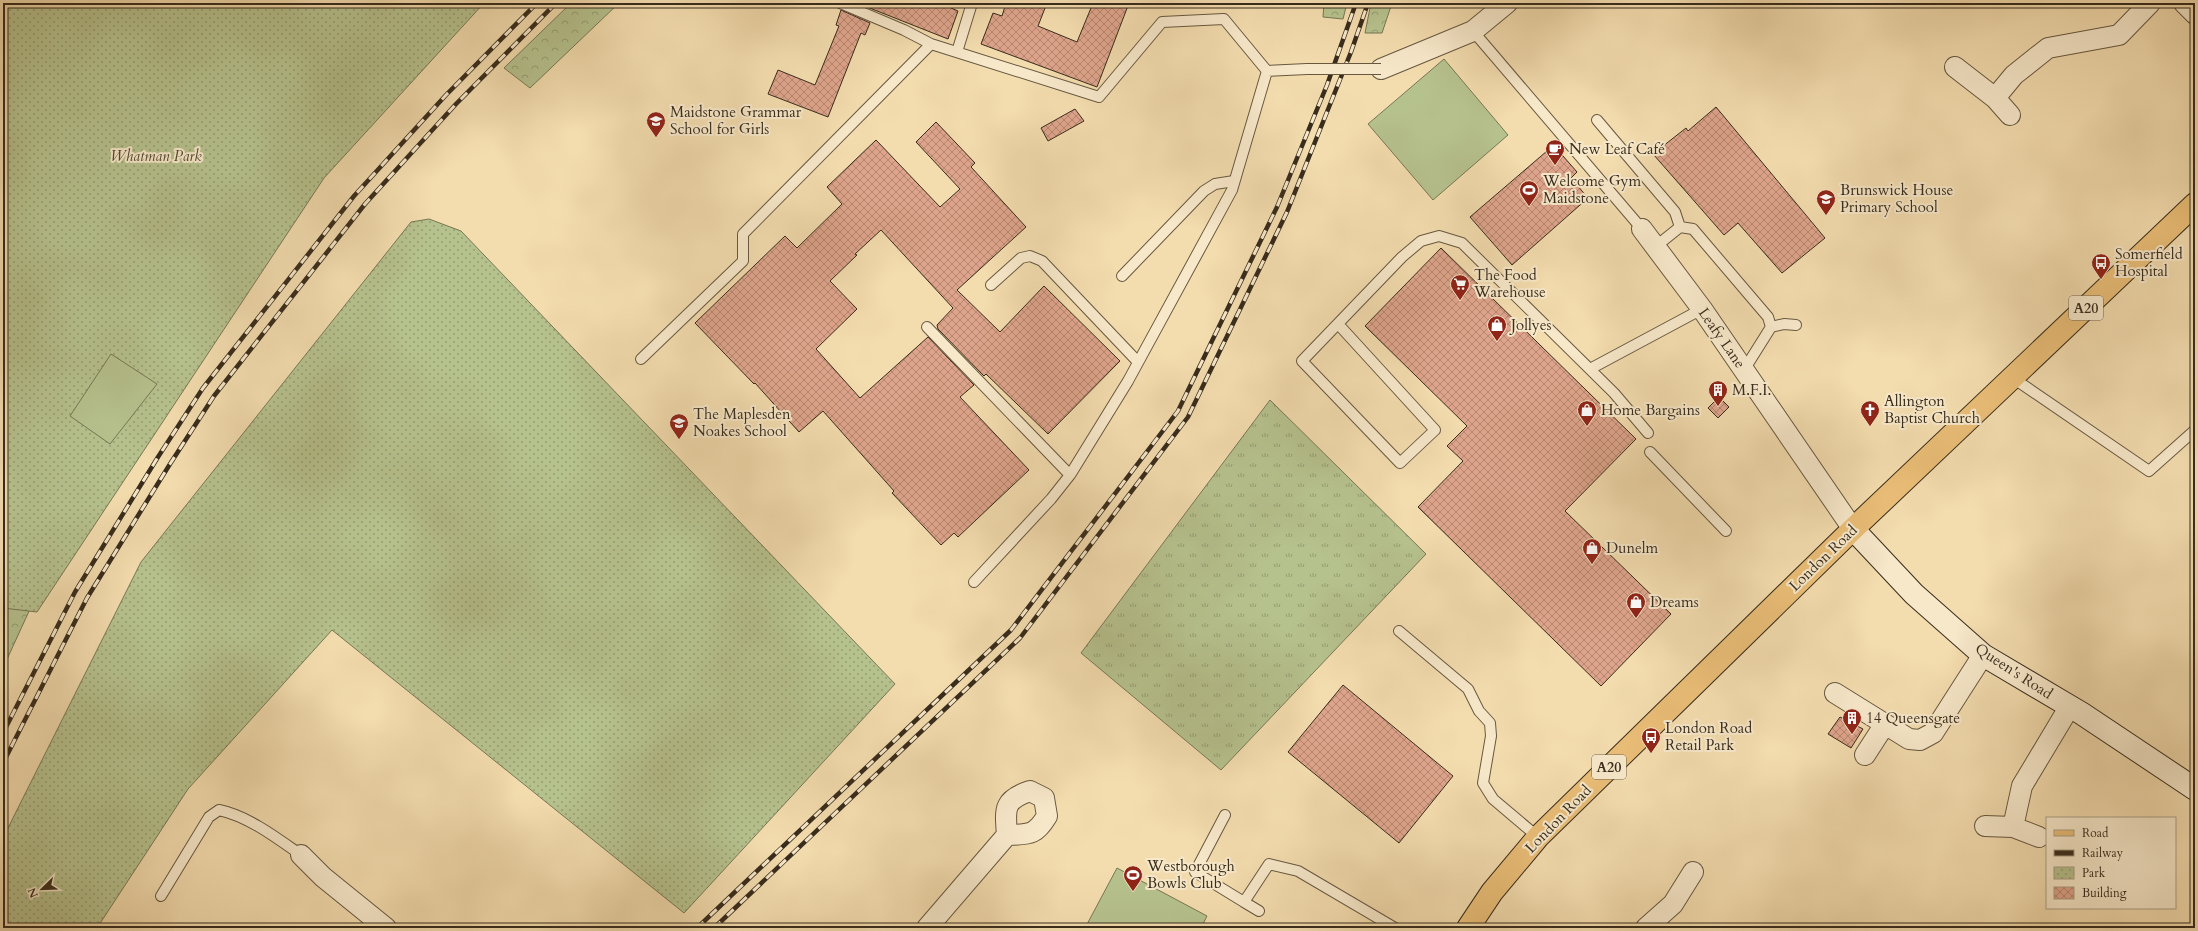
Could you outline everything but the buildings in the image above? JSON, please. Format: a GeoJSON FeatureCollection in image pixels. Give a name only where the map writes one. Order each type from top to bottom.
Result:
{"type":"FeatureCollection","features":[{"type":"Feature","properties":{"kind":"main road","name":"London Road"},"geometry":{"type":"LineString","coordinates":[[1468,928],[1492,892],[1538,837],[1853,529],[2195,204]]}},
{"type":"Feature","properties":{"kind":"street"},"geometry":{"type":"LineString","coordinates":[[1381,69],[1473,31],[1507,3]]}},
{"type":"Feature","properties":{"kind":"street"},"geometry":{"type":"LineString","coordinates":[[1995,98],[2014,75],[2048,48],[2119,35],[2150,3]]}},
{"type":"Feature","properties":{"kind":"street"},"geometry":{"type":"LineString","coordinates":[[2184,3],[2195,14]]}},
{"type":"Feature","properties":{"kind":"street"},"geometry":{"type":"LineString","coordinates":[[1955,67],[1995,98],[2010,115]]}},
{"type":"Feature","properties":{"kind":"street","name":"Leafy Lane"},"geometry":{"type":"LineString","coordinates":[[1642,229],[1702,309],[1853,529]]}},
{"type":"Feature","properties":{"kind":"street","name":"Queen's Road"},"geometry":{"type":"LineString","coordinates":[[1853,529],[1914,594],[1984,655],[2070,706],[2195,790]]}},
{"type":"Feature","properties":{"kind":"street"},"geometry":{"type":"LineString","coordinates":[[1835,693],[1909,739],[1920,740],[1933,733],[1984,655]]}},
{"type":"Feature","properties":{"kind":"street"},"geometry":{"type":"LineString","coordinates":[[2013,827],[2022,786],[2070,706]]}},
{"type":"Feature","properties":{"kind":"street"},"geometry":{"type":"LineString","coordinates":[[1865,755],[1885,724]]}},
{"type":"Feature","properties":{"kind":"street"},"geometry":{"type":"LineString","coordinates":[[1986,826],[2013,827],[2040,837]]}},
{"type":"Feature","properties":{"kind":"street"},"geometry":{"type":"LineString","coordinates":[[927,928],[1007,835]]}},
{"type":"Feature","properties":{"kind":"street"},"geometry":{"type":"LineString","coordinates":[[301,855],[323,877],[386,928]]}},
{"type":"Feature","properties":{"kind":"street"},"geometry":{"type":"LineString","coordinates":[[1646,928],[1673,904],[1693,872]]}},
{"type":"Feature","properties":{"kind":"lane"},"geometry":{"type":"LineString","coordinates":[[840,3],[904,30],[930,44],[1099,97],[1162,22],[1224,19],[1267,71]]}},
{"type":"Feature","properties":{"kind":"lane"},"geometry":{"type":"LineString","coordinates":[[957,52],[972,3]]}},
{"type":"Feature","properties":{"kind":"lane"},"geometry":{"type":"LineString","coordinates":[[1473,31],[1642,229]]}},
{"type":"Feature","properties":{"kind":"lane"},"geometry":{"type":"LineString","coordinates":[[641,359],[743,260],[743,234],[930,44]]}},
{"type":"Feature","properties":{"kind":"lane"},"geometry":{"type":"LineString","coordinates":[[1267,71],[1306,69],[1381,69]]}},
{"type":"Feature","properties":{"kind":"lane"},"geometry":{"type":"LineString","coordinates":[[974,582],[1051,499],[1070,475],[1138,362],[1232,190],[1267,71]]}},
{"type":"Feature","properties":{"kind":"lane"},"geometry":{"type":"LineString","coordinates":[[1597,120],[1675,212],[1680,227]]}},
{"type":"Feature","properties":{"kind":"lane"},"geometry":{"type":"LineString","coordinates":[[1122,276],[1204,191],[1215,184],[1234,181]]}},
{"type":"Feature","properties":{"kind":"lane"},"geometry":{"type":"LineString","coordinates":[[1655,247],[1680,227],[1693,229],[1768,317],[1771,327]]}},
{"type":"Feature","properties":{"kind":"lane"},"geometry":{"type":"LineString","coordinates":[[1338,324],[1435,430],[1400,463],[1302,361],[1402,257],[1421,241],[1438,236],[1462,243],[1614,393],[1648,433]]}},
{"type":"Feature","properties":{"kind":"lane"},"geometry":{"type":"LineString","coordinates":[[991,285],[1021,258],[1030,256],[1042,261],[1138,362]]}},
{"type":"Feature","properties":{"kind":"lane"},"geometry":{"type":"LineString","coordinates":[[1590,369],[1702,309]]}},
{"type":"Feature","properties":{"kind":"lane"},"geometry":{"type":"LineString","coordinates":[[1744,370],[1771,327],[1784,324],[1796,325]]}},
{"type":"Feature","properties":{"kind":"lane"},"geometry":{"type":"LineString","coordinates":[[927,327],[1070,475]]}},
{"type":"Feature","properties":{"kind":"lane"},"geometry":{"type":"LineString","coordinates":[[2012,378],[2149,471],[2195,430]]}},
{"type":"Feature","properties":{"kind":"lane"},"geometry":{"type":"LineString","coordinates":[[1650,452],[1726,531]]}},
{"type":"Feature","properties":{"kind":"lane"},"geometry":{"type":"LineString","coordinates":[[1399,631],[1468,689],[1479,711],[1490,723],[1491,736],[1483,783],[1493,799],[1538,837]]}},
{"type":"Feature","properties":{"kind":"lane"},"geometry":{"type":"LineString","coordinates":[[161,896],[209,817],[219,810],[230,813],[274,837],[301,855]]}},
{"type":"Feature","properties":{"kind":"lane"},"geometry":{"type":"LineString","coordinates":[[1225,815],[1195,872],[1259,911]]}},
{"type":"Feature","properties":{"kind":"lane"},"geometry":{"type":"LineString","coordinates":[[1244,902],[1269,864],[1298,871],[1395,928]]}},
{"type":"Feature","properties":{"kind":"green space","name":"Whatman Park"},"geometry":{"type":"Polygon","coordinates":[[[3,3],[484,3],[324,178],[37,612],[3,608],[3,3]]]}},
{"type":"Feature","properties":{"kind":"green space"},"geometry":{"type":"Polygon","coordinates":[[[571,3],[619,3],[530,88],[504,68],[571,3]]]}},
{"type":"Feature","properties":{"kind":"green space"},"geometry":{"type":"Polygon","coordinates":[[[1324,3],[1347,3],[1343,19],[1323,17],[1324,3]]]}},
{"type":"Feature","properties":{"kind":"green space"},"geometry":{"type":"Polygon","coordinates":[[[1371,3],[1392,3],[1382,33],[1365,33],[1371,3]]]}},
{"type":"Feature","properties":{"kind":"green space"},"geometry":{"type":"Polygon","coordinates":[[[1444,59],[1508,135],[1433,200],[1368,124],[1444,59]]]}},
{"type":"Feature","properties":{"kind":"green space"},"geometry":{"type":"Polygon","coordinates":[[[429,219],[461,231],[895,684],[684,913],[332,630],[188,789],[97,928],[3,928],[3,838],[141,562],[411,222],[429,219]]]}},
{"type":"Feature","properties":{"kind":"green space"},"geometry":{"type":"Polygon","coordinates":[[[111,354],[157,384],[110,444],[70,416],[111,354]]]}},
{"type":"Feature","properties":{"kind":"green space"},"geometry":{"type":"Polygon","coordinates":[[[1270,400],[1426,554],[1221,770],[1081,653],[1270,400]]]}},
{"type":"Feature","properties":{"kind":"green space"},"geometry":{"type":"Polygon","coordinates":[[[3,568],[41,585],[3,668],[3,568]]]}},
{"type":"Feature","properties":{"kind":"green space","name":"Westborough Bowls Club"},"geometry":{"type":"Polygon","coordinates":[[[1117,868],[1207,916],[1201,928],[1085,928],[1117,868]]]}},
{"type":"Feature","properties":{"kind":"railway"},"geometry":{"type":"LineString","coordinates":[[3,733],[75,592],[158,457],[203,388],[354,196],[446,95],[537,3]]}},
{"type":"Feature","properties":{"kind":"railway"},"geometry":{"type":"LineString","coordinates":[[3,763],[87,598],[214,396],[365,204],[456,104],[556,3]]}},
{"type":"Feature","properties":{"kind":"railway"},"geometry":{"type":"LineString","coordinates":[[697,928],[1011,630],[1178,411],[1277,207],[1327,85],[1356,3]]}},
{"type":"Feature","properties":{"kind":"railway"},"geometry":{"type":"LineString","coordinates":[[714,928],[1020,638],[1188,417],[1287,212],[1351,52],[1368,3]]}},
{"type":"Feature","properties":{"kind":"place","name":"Maidstone Grammar School for Girls"},"geometry":{"type":"Point","coordinates":[656,138]}},
{"type":"Feature","properties":{"kind":"place","name":"New Leaf Café"},"geometry":{"type":"Point","coordinates":[1555,166]}},
{"type":"Feature","properties":{"kind":"place","name":"Welcome Gym Maidstone"},"geometry":{"type":"Point","coordinates":[1529,207]}},
{"type":"Feature","properties":{"kind":"place","name":"Brunswick House Primary School"},"geometry":{"type":"Point","coordinates":[1826,216]}},
{"type":"Feature","properties":{"kind":"place","name":"Somerfield Hospital"},"geometry":{"type":"Point","coordinates":[2101,280]}},
{"type":"Feature","properties":{"kind":"place","name":"The Food Warehouse"},"geometry":{"type":"Point","coordinates":[1460,301]}},
{"type":"Feature","properties":{"kind":"place","name":"Jollyes"},"geometry":{"type":"Point","coordinates":[1497,342]}},
{"type":"Feature","properties":{"kind":"place","name":"M.F.I."},"geometry":{"type":"Point","coordinates":[1718,407]}},
{"type":"Feature","properties":{"kind":"place","name":"Home Bargains"},"geometry":{"type":"Point","coordinates":[1587,427]}},
{"type":"Feature","properties":{"kind":"place","name":"Allington Baptist Church"},"geometry":{"type":"Point","coordinates":[1870,427]}},
{"type":"Feature","properties":{"kind":"place","name":"The Maplesden Noakes School"},"geometry":{"type":"Point","coordinates":[679,440]}},
{"type":"Feature","properties":{"kind":"place","name":"Dunelm"},"geometry":{"type":"Point","coordinates":[1592,565]}},
{"type":"Feature","properties":{"kind":"place","name":"Dreams"},"geometry":{"type":"Point","coordinates":[1636,619]}},
{"type":"Feature","properties":{"kind":"place","name":"14 Queensgate"},"geometry":{"type":"Point","coordinates":[1852,735]}},
{"type":"Feature","properties":{"kind":"place","name":"London Road Retail Park"},"geometry":{"type":"Point","coordinates":[1651,754]}},
{"type":"Feature","properties":{"kind":"place","name":"Westborough Bowls Club"},"geometry":{"type":"Point","coordinates":[1133,892]}}]}
